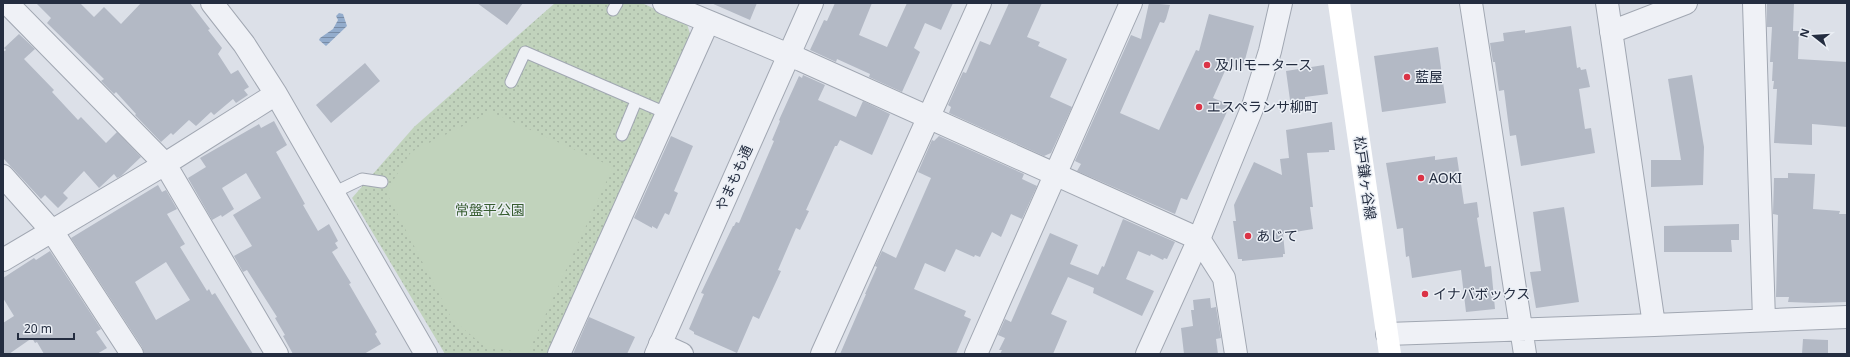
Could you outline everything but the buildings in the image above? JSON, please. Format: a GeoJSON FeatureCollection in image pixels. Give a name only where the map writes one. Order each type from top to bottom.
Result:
{"type":"FeatureCollection","features":[{"type":"Feature","properties":{"kind":"main road","name":"松戸鎌ヶ谷線"},"geometry":{"type":"LineString","coordinates":[[1339,3],[1388,344]]}},
{"type":"Feature","properties":{"kind":"street"},"geometry":{"type":"LineString","coordinates":[[6,3],[165,164],[277,354]]}},
{"type":"Feature","properties":{"kind":"street"},"geometry":{"type":"LineString","coordinates":[[212,3],[244,44],[276,94],[426,354]]}},
{"type":"Feature","properties":{"kind":"street"},"geometry":{"type":"LineString","coordinates":[[664,3],[788,55],[1198,239],[1224,278],[1236,354]]}},
{"type":"Feature","properties":{"kind":"street","name":"やまもも通"},"geometry":{"type":"LineString","coordinates":[[658,349],[812,3]]}},
{"type":"Feature","properties":{"kind":"street"},"geometry":{"type":"LineString","coordinates":[[822,354],[980,3]]}},
{"type":"Feature","properties":{"kind":"street"},"geometry":{"type":"LineString","coordinates":[[976,354],[1056,176],[1131,3]]}},
{"type":"Feature","properties":{"kind":"street"},"geometry":{"type":"LineString","coordinates":[[1147,354],[1198,239],[1253,106],[1270,51],[1281,3]]}},
{"type":"Feature","properties":{"kind":"street"},"geometry":{"type":"LineString","coordinates":[[1471,3],[1523,329],[1525,354]]}},
{"type":"Feature","properties":{"kind":"street"},"geometry":{"type":"LineString","coordinates":[[1607,3],[1654,325]]}},
{"type":"Feature","properties":{"kind":"street"},"geometry":{"type":"LineString","coordinates":[[1611,32],[1686,3]]}},
{"type":"Feature","properties":{"kind":"street"},"geometry":{"type":"LineString","coordinates":[[1754,3],[1764,320]]}},
{"type":"Feature","properties":{"kind":"street"},"geometry":{"type":"LineString","coordinates":[[559,354],[708,22]]}},
{"type":"Feature","properties":{"kind":"street"},"geometry":{"type":"LineString","coordinates":[[3,260],[165,164],[276,94]]}},
{"type":"Feature","properties":{"kind":"street"},"geometry":{"type":"LineString","coordinates":[[3,176],[52,231],[132,354]]}},
{"type":"Feature","properties":{"kind":"street"},"geometry":{"type":"LineString","coordinates":[[1388,344],[1523,329],[1847,317]]}},
{"type":"Feature","properties":{"kind":"street"},"geometry":{"type":"LineString","coordinates":[[658,349],[682,354]]}},
{"type":"Feature","properties":{"kind":"lane"},"geometry":{"type":"LineString","coordinates":[[511,82],[525,52],[666,114]]}},
{"type":"Feature","properties":{"kind":"lane"},"geometry":{"type":"LineString","coordinates":[[622,135],[636,101]]}},
{"type":"Feature","properties":{"kind":"lane"},"geometry":{"type":"LineString","coordinates":[[333,193],[362,179],[382,182]]}},
{"type":"Feature","properties":{"kind":"green space","name":"常盤平公園"},"geometry":{"type":"Polygon","coordinates":[[[555,3],[642,3],[687,24],[692,40],[549,354],[445,354],[352,198],[414,127],[555,3]]]}},
{"type":"Feature","properties":{"kind":"green space"},"geometry":{"type":"Polygon","coordinates":[[[491,112],[613,167],[528,353],[485,347],[452,319],[386,192],[411,152],[491,112]]]}},
{"type":"Feature","properties":{"kind":"water"},"geometry":{"type":"Polygon","coordinates":[[[339,13],[343,14],[347,26],[326,46],[319,40],[333,29],[338,20],[336,16],[339,13]]]}},
{"type":"Feature","properties":{"kind":"place","name":"及川モータース"},"geometry":{"type":"Point","coordinates":[1207,65]}},
{"type":"Feature","properties":{"kind":"place","name":"藍屋"},"geometry":{"type":"Point","coordinates":[1407,77]}},
{"type":"Feature","properties":{"kind":"place","name":"エスペランサ柳町"},"geometry":{"type":"Point","coordinates":[1199,107]}},
{"type":"Feature","properties":{"kind":"place","name":"AOKI"},"geometry":{"type":"Point","coordinates":[1421,178]}},
{"type":"Feature","properties":{"kind":"place","name":"あじて"},"geometry":{"type":"Point","coordinates":[1248,236]}},
{"type":"Feature","properties":{"kind":"place","name":"イナバボックス"},"geometry":{"type":"Point","coordinates":[1425,294]}}]}
